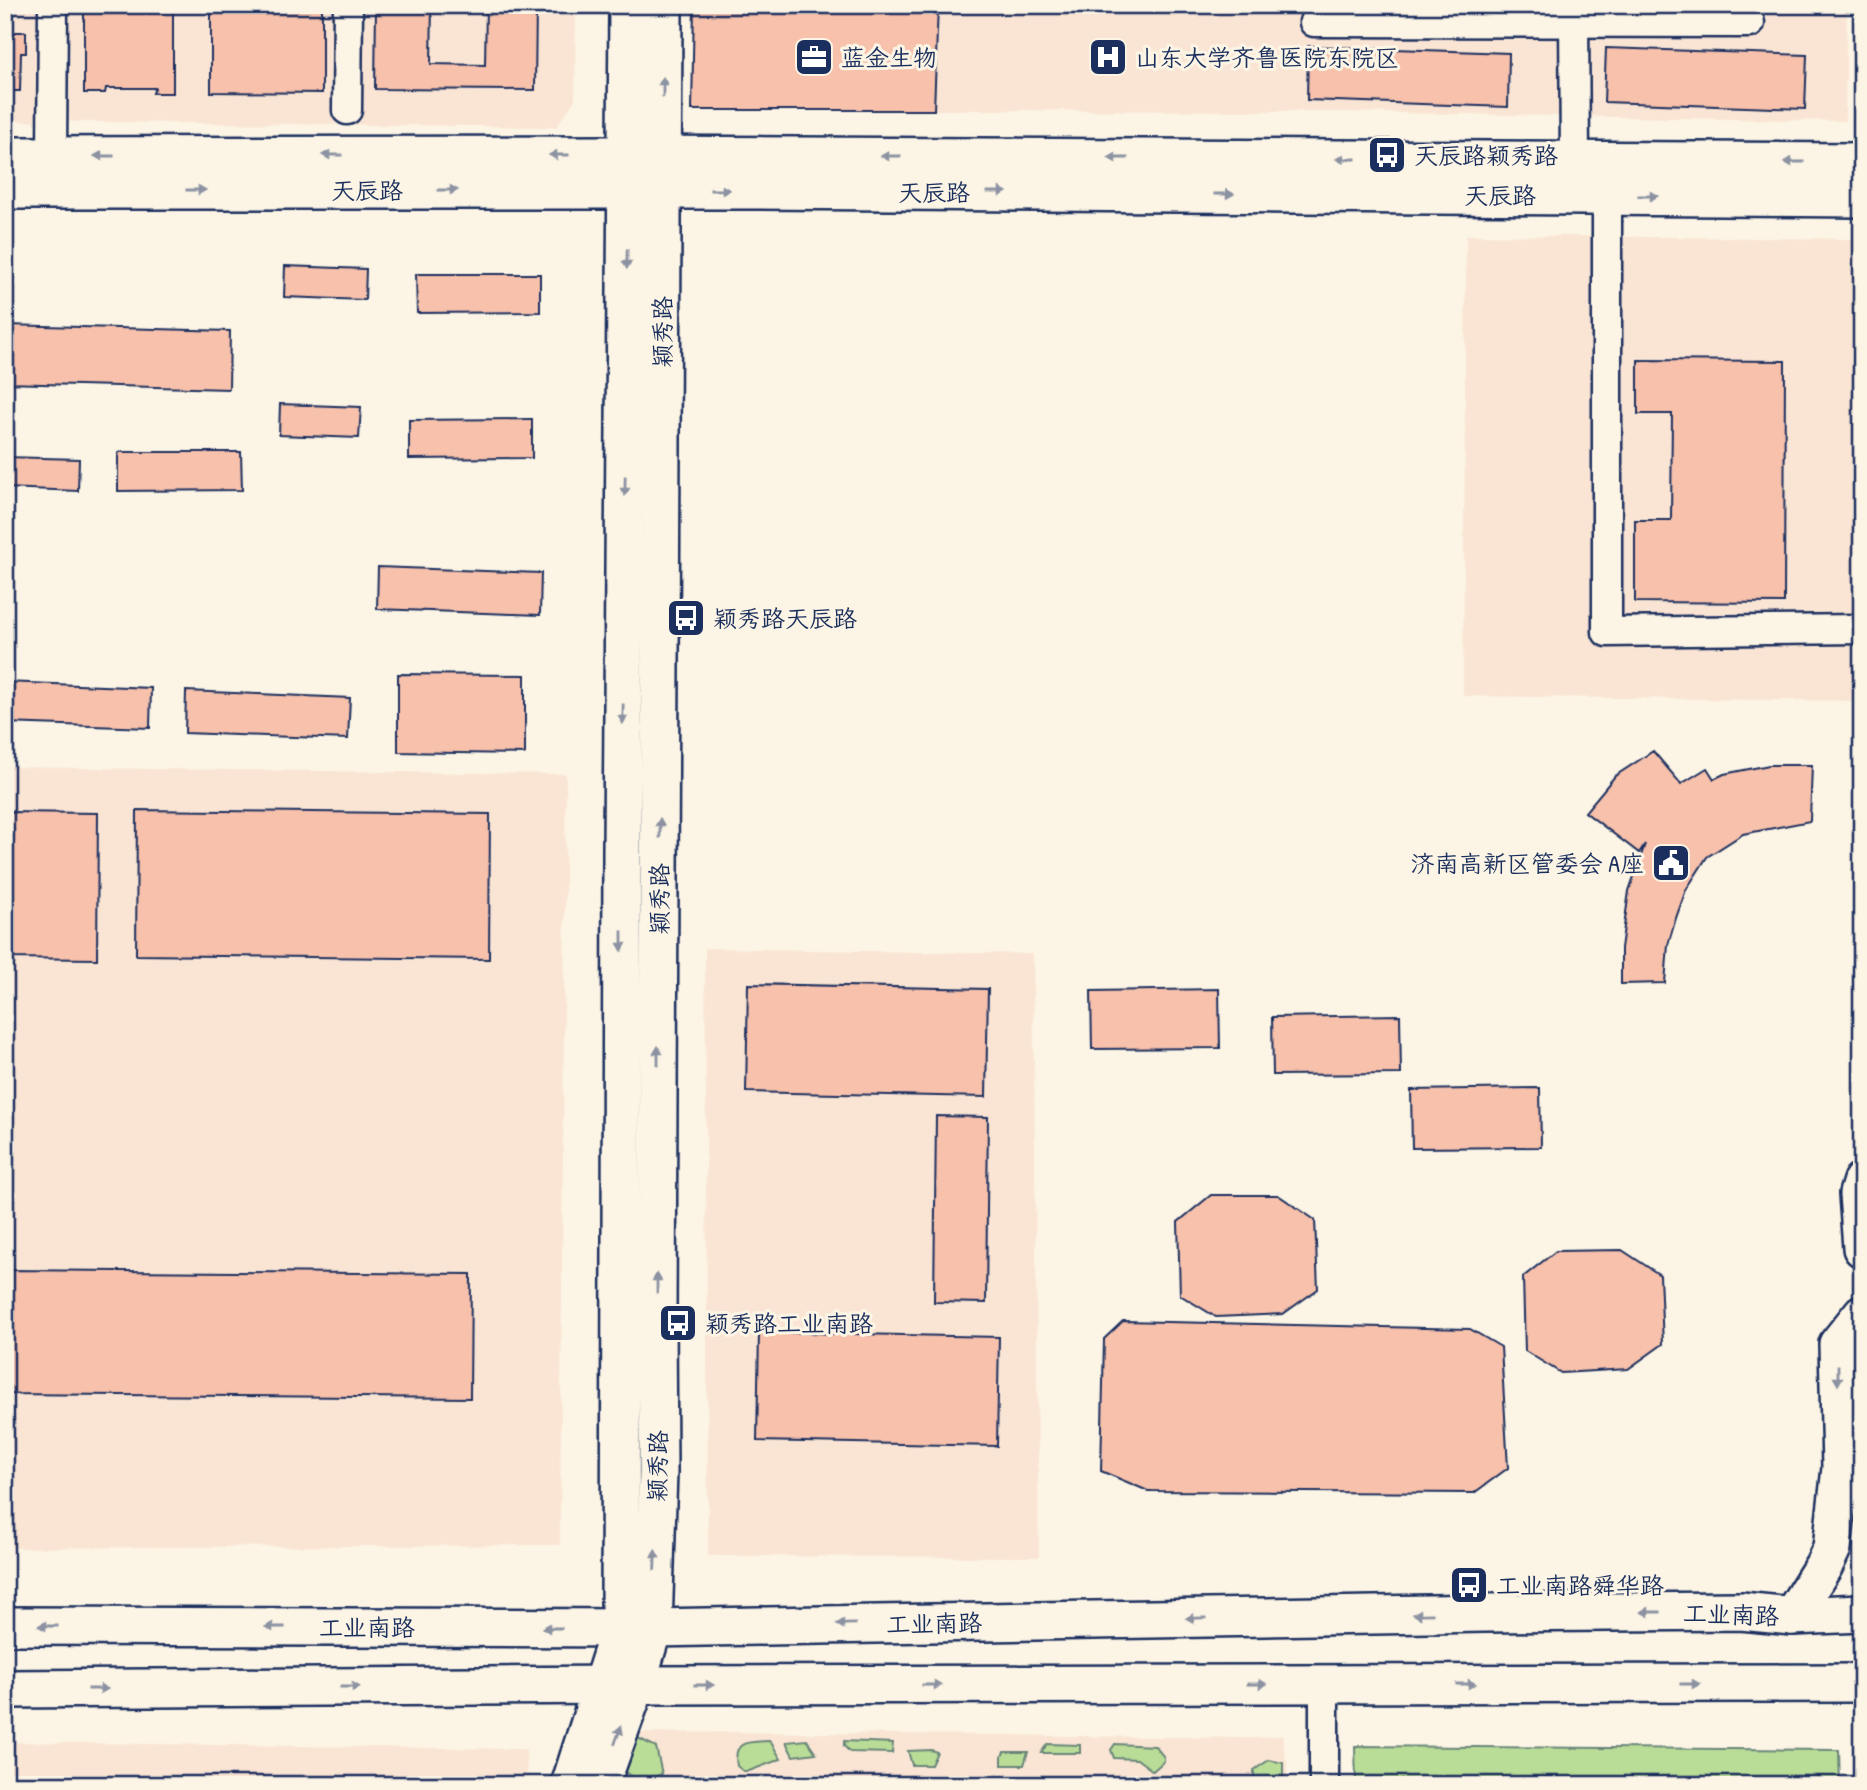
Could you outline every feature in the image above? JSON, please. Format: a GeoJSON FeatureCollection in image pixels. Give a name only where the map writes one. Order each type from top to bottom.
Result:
{"type":"FeatureCollection","features":[{"type":"Feature","properties":{"kind":"main road","name":"颖秀路"},"geometry":{"type":"LineString","coordinates":[[600,1785],[619,1685],[636,1628],[658,1472],[645,173],[628,5]]}},
{"type":"Feature","properties":{"kind":"main road","name":"颖秀路"},"geometry":{"type":"LineString","coordinates":[[645,173],[663,5]]}},
{"type":"Feature","properties":{"kind":"main road","name":"天辰路"},"geometry":{"type":"LineString","coordinates":[[5,156],[645,173],[1862,198]]}},
{"type":"Feature","properties":{"kind":"main road","name":"天辰路"},"geometry":{"type":"LineString","coordinates":[[5,190],[645,173],[1575,160],[1862,162]]}},
{"type":"Feature","properties":{"kind":"main road"},"geometry":{"type":"LineString","coordinates":[[1862,1181],[1858,1194],[1862,1248]]}},
{"type":"Feature","properties":{"kind":"main road"},"geometry":{"type":"LineString","coordinates":[[1792,1616],[1832,1548],[1841,1468],[1838,1344],[1862,1314]]}},
{"type":"Feature","properties":{"kind":"main road","name":"工业南路"},"geometry":{"type":"LineString","coordinates":[[5,1626],[636,1628],[1486,1612],[1741,1612],[1792,1616],[1862,1613]]}},
{"type":"Feature","properties":{"kind":"main road"},"geometry":{"type":"LineString","coordinates":[[5,1689],[1862,1683]]}},
{"type":"Feature","properties":{"kind":"main road","name":"颖秀路"},"geometry":{"type":"LineString","coordinates":[[570,1785],[619,1685]]}},
{"type":"Feature","properties":{"kind":"street"},"geometry":{"type":"LineString","coordinates":[[52,156],[53,5]]}},
{"type":"Feature","properties":{"kind":"street"},"geometry":{"type":"LineString","coordinates":[[347,110],[348,5]]}},
{"type":"Feature","properties":{"kind":"street"},"geometry":{"type":"LineString","coordinates":[[1543,5],[1574,19],[1596,10],[1601,5]]}},
{"type":"Feature","properties":{"kind":"street"},"geometry":{"type":"LineString","coordinates":[[1574,19],[1575,160]]}},
{"type":"Feature","properties":{"kind":"street"},"geometry":{"type":"LineString","coordinates":[[1314,22],[1574,19],[1750,23]]}},
{"type":"Feature","properties":{"kind":"street"},"geometry":{"type":"LineString","coordinates":[[1607,194],[1607,632],[1862,629]]}},
{"type":"Feature","properties":{"kind":"street"},"geometry":{"type":"LineString","coordinates":[[1324,1684],[1324,1785]]}},
{"type":"Feature","properties":{"kind":"shaded area"},"geometry":{"type":"Polygon","coordinates":[[[5,5],[576,5],[575,100],[556,127],[5,121],[5,5]]]}},
{"type":"Feature","properties":{"kind":"shaded area"},"geometry":{"type":"Polygon","coordinates":[[[938,5],[1847,5],[1845,121],[1280,111],[934,110],[938,5]]]}},
{"type":"Feature","properties":{"kind":"shaded area"},"geometry":{"type":"Polygon","coordinates":[[[1466,235],[1857,239],[1854,701],[1463,696],[1466,235]]]}},
{"type":"Feature","properties":{"kind":"shaded area"},"geometry":{"type":"Polygon","coordinates":[[[5,767],[566,774],[560,1545],[5,1548],[5,767]]]}},
{"type":"Feature","properties":{"kind":"shaded area"},"geometry":{"type":"Polygon","coordinates":[[[705,948],[1033,954],[1039,1557],[708,1556],[705,948]]]}},
{"type":"Feature","properties":{"kind":"shaded area"},"geometry":{"type":"Polygon","coordinates":[[[643,1733],[1257,1738],[1282,1735],[1287,1785],[613,1785],[628,1741],[643,1733]]]}},
{"type":"Feature","properties":{"kind":"shaded area"},"geometry":{"type":"Polygon","coordinates":[[[5,1742],[526,1749],[528,1785],[5,1785],[5,1742]]]}},
{"type":"Feature","properties":{"kind":"green space"},"geometry":{"type":"Polygon","coordinates":[[[638,1738],[656,1747],[662,1774],[639,1782],[627,1773],[624,1766],[638,1738]]]}},
{"type":"Feature","properties":{"kind":"green space"},"geometry":{"type":"Polygon","coordinates":[[[807,1740],[816,1753],[793,1756],[786,1742],[807,1740]]]}},
{"type":"Feature","properties":{"kind":"green space"},"geometry":{"type":"Polygon","coordinates":[[[770,1741],[781,1759],[749,1771],[743,1771],[737,1766],[736,1757],[740,1746],[749,1742],[770,1741]]]}},
{"type":"Feature","properties":{"kind":"green space"},"geometry":{"type":"Polygon","coordinates":[[[844,1741],[893,1743],[892,1753],[850,1752],[844,1746],[844,1741]]]}},
{"type":"Feature","properties":{"kind":"green space"},"geometry":{"type":"Polygon","coordinates":[[[1047,1744],[1080,1745],[1080,1753],[1041,1753],[1047,1744]]]}},
{"type":"Feature","properties":{"kind":"green space"},"geometry":{"type":"Polygon","coordinates":[[[1115,1744],[1155,1746],[1164,1761],[1153,1771],[1137,1759],[1114,1758],[1111,1750],[1115,1744]]]}},
{"type":"Feature","properties":{"kind":"green space"},"geometry":{"type":"Polygon","coordinates":[[[1355,1746],[1839,1750],[1840,1785],[1356,1785],[1355,1746]]]}},
{"type":"Feature","properties":{"kind":"green space"},"geometry":{"type":"Polygon","coordinates":[[[908,1751],[937,1752],[931,1765],[912,1765],[908,1751]]]}},
{"type":"Feature","properties":{"kind":"green space"},"geometry":{"type":"Polygon","coordinates":[[[1004,1752],[1028,1752],[1024,1765],[1002,1765],[1004,1752]]]}},
{"type":"Feature","properties":{"kind":"green space"},"geometry":{"type":"Polygon","coordinates":[[[1269,1760],[1283,1763],[1283,1785],[1259,1785],[1254,1778],[1254,1770],[1269,1760]]]}},
{"type":"Feature","properties":{"kind":"building"},"geometry":{"type":"Polygon","coordinates":[[[84,5],[173,5],[173,93],[153,93],[155,88],[106,88],[105,93],[84,93],[84,5]]]}},
{"type":"Feature","properties":{"kind":"building"},"geometry":{"type":"Polygon","coordinates":[[[211,5],[322,5],[322,93],[211,92],[211,5]]]}},
{"type":"Feature","properties":{"kind":"building"},"geometry":{"type":"Polygon","coordinates":[[[376,5],[432,5],[431,64],[485,65],[486,5],[536,5],[535,90],[375,89],[376,5]]]}},
{"type":"Feature","properties":{"kind":"building","name":"蓝金生物"},"geometry":{"type":"Polygon","coordinates":[[[694,5],[938,5],[934,110],[692,110],[694,5]]]}},
{"type":"Feature","properties":{"kind":"building"},"geometry":{"type":"Polygon","coordinates":[[[5,32],[26,32],[26,53],[21,53],[20,91],[5,91],[5,32]]]}},
{"type":"Feature","properties":{"kind":"building"},"geometry":{"type":"Polygon","coordinates":[[[1308,46],[1509,53],[1508,107],[1307,100],[1308,46]]]}},
{"type":"Feature","properties":{"kind":"building"},"geometry":{"type":"Polygon","coordinates":[[[1606,48],[1807,55],[1805,109],[1604,102],[1606,48]]]}},
{"type":"Feature","properties":{"kind":"building"},"geometry":{"type":"Polygon","coordinates":[[[285,266],[366,269],[365,300],[284,297],[285,266]]]}},
{"type":"Feature","properties":{"kind":"building"},"geometry":{"type":"Polygon","coordinates":[[[416,274],[540,274],[540,312],[417,313],[416,274]]]}},
{"type":"Feature","properties":{"kind":"building"},"geometry":{"type":"Polygon","coordinates":[[[6,325],[230,331],[229,389],[5,383],[6,325]]]}},
{"type":"Feature","properties":{"kind":"building"},"geometry":{"type":"Polygon","coordinates":[[[1638,360],[1785,361],[1784,603],[1635,602],[1635,520],[1671,520],[1672,414],[1638,414],[1638,360]]]}},
{"type":"Feature","properties":{"kind":"building"},"geometry":{"type":"Polygon","coordinates":[[[280,404],[361,407],[359,438],[279,435],[280,404]]]}},
{"type":"Feature","properties":{"kind":"building"},"geometry":{"type":"Polygon","coordinates":[[[532,419],[532,458],[409,459],[409,420],[532,419]]]}},
{"type":"Feature","properties":{"kind":"building"},"geometry":{"type":"Polygon","coordinates":[[[118,452],[241,452],[242,490],[118,491],[118,452]]]}},
{"type":"Feature","properties":{"kind":"building"},"geometry":{"type":"Polygon","coordinates":[[[5,457],[79,459],[78,491],[5,488],[5,457]]]}},
{"type":"Feature","properties":{"kind":"building"},"geometry":{"type":"Polygon","coordinates":[[[378,567],[541,573],[540,615],[377,609],[378,567]]]}},
{"type":"Feature","properties":{"kind":"building"},"geometry":{"type":"Polygon","coordinates":[[[398,674],[525,675],[525,754],[398,752],[398,674]]]}},
{"type":"Feature","properties":{"kind":"building"},"geometry":{"type":"Polygon","coordinates":[[[5,682],[151,688],[150,728],[5,723],[5,682]]]}},
{"type":"Feature","properties":{"kind":"building"},"geometry":{"type":"Polygon","coordinates":[[[186,691],[350,698],[348,739],[185,733],[186,691]]]}},
{"type":"Feature","properties":{"kind":"building","name":"济南高新区管委会 A座"},"geometry":{"type":"Polygon","coordinates":[[[1653,751],[1681,784],[1707,768],[1714,779],[1724,774],[1769,765],[1812,765],[1810,821],[1743,834],[1707,857],[1686,890],[1676,918],[1668,945],[1665,983],[1621,984],[1621,948],[1629,891],[1645,844],[1639,853],[1585,812],[1615,776],[1653,751]]]}},
{"type":"Feature","properties":{"kind":"building"},"geometry":{"type":"Polygon","coordinates":[[[137,810],[490,814],[489,959],[136,955],[137,810]]]}},
{"type":"Feature","properties":{"kind":"building"},"geometry":{"type":"Polygon","coordinates":[[[5,812],[98,813],[97,959],[5,958],[5,812]]]}},
{"type":"Feature","properties":{"kind":"building"},"geometry":{"type":"Polygon","coordinates":[[[748,984],[988,989],[986,1097],[746,1092],[748,984]]]}},
{"type":"Feature","properties":{"kind":"building"},"geometry":{"type":"Polygon","coordinates":[[[1219,989],[1220,1048],[1092,1049],[1091,991],[1219,989]]]}},
{"type":"Feature","properties":{"kind":"building"},"geometry":{"type":"Polygon","coordinates":[[[1400,1015],[1401,1074],[1273,1075],[1272,1017],[1400,1015]]]}},
{"type":"Feature","properties":{"kind":"building"},"geometry":{"type":"Polygon","coordinates":[[[1540,1088],[1541,1147],[1412,1148],[1411,1090],[1540,1088]]]}},
{"type":"Feature","properties":{"kind":"building"},"geometry":{"type":"Polygon","coordinates":[[[936,1116],[988,1117],[986,1303],[934,1302],[936,1116]]]}},
{"type":"Feature","properties":{"kind":"building"},"geometry":{"type":"Polygon","coordinates":[[[1211,1195],[1278,1195],[1315,1220],[1318,1289],[1283,1314],[1216,1317],[1180,1295],[1178,1222],[1211,1195]]]}},
{"type":"Feature","properties":{"kind":"building"},"geometry":{"type":"Polygon","coordinates":[[[1622,1250],[1660,1275],[1663,1344],[1628,1369],[1561,1373],[1525,1351],[1523,1277],[1556,1251],[1622,1250]]]}},
{"type":"Feature","properties":{"kind":"building"},"geometry":{"type":"Polygon","coordinates":[[[5,1270],[471,1274],[470,1398],[5,1394],[5,1270]]]}},
{"type":"Feature","properties":{"kind":"building"},"geometry":{"type":"Polygon","coordinates":[[[1123,1321],[1470,1329],[1501,1347],[1508,1468],[1474,1493],[1148,1491],[1101,1471],[1104,1339],[1123,1321]]]}},
{"type":"Feature","properties":{"kind":"building"},"geometry":{"type":"Polygon","coordinates":[[[759,1332],[999,1337],[997,1446],[757,1441],[759,1332]]]}},
{"type":"Feature","properties":{"kind":"place","name":"蓝金生物"},"geometry":{"type":"Point","coordinates":[814,57]}},
{"type":"Feature","properties":{"kind":"place","name":"山东大学齐鲁医院东院区"},"geometry":{"type":"Point","coordinates":[1108,57]}},
{"type":"Feature","properties":{"kind":"place","name":"天辰路颖秀路"},"geometry":{"type":"Point","coordinates":[1387,155]}},
{"type":"Feature","properties":{"kind":"place","name":"颖秀路天辰路"},"geometry":{"type":"Point","coordinates":[686,618]}},
{"type":"Feature","properties":{"kind":"place","name":"济南高新区管委会 A座"},"geometry":{"type":"Point","coordinates":[1671,863]}},
{"type":"Feature","properties":{"kind":"place","name":"颖秀路工业南路"},"geometry":{"type":"Point","coordinates":[678,1323]}},
{"type":"Feature","properties":{"kind":"place","name":"工业南路舜华路"},"geometry":{"type":"Point","coordinates":[1469,1585]}}]}
